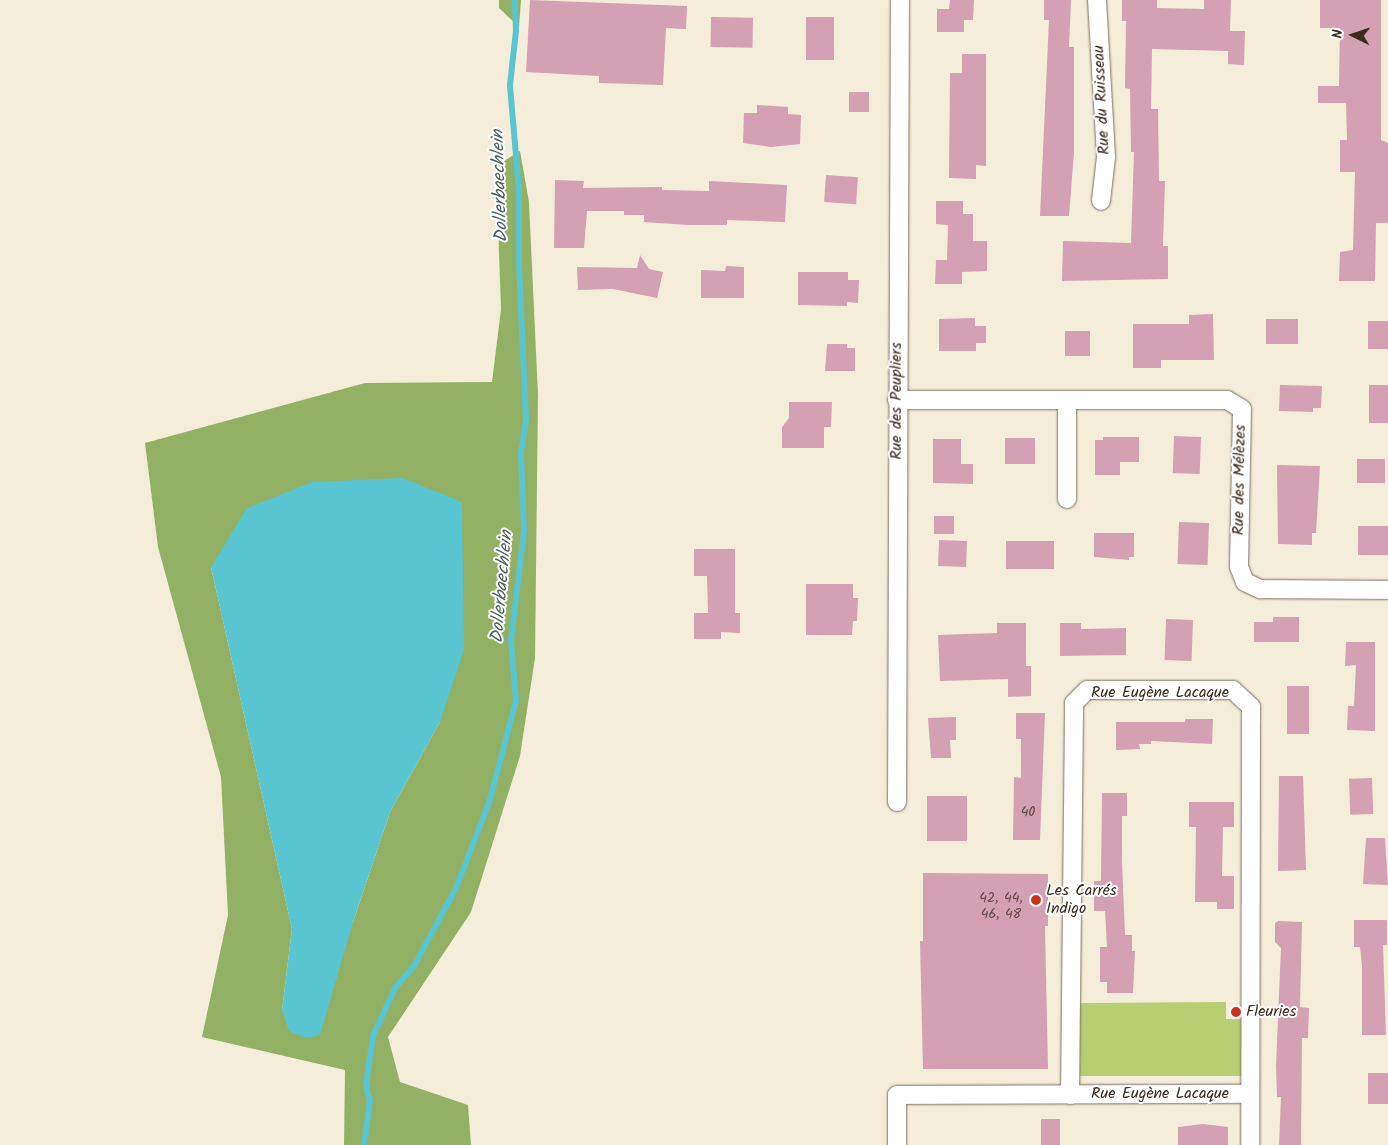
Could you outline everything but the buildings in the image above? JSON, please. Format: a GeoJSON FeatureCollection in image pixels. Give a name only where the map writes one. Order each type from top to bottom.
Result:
{"type":"FeatureCollection","features":[{"type":"Feature","properties":{"kind":"street","name":"Rue des Peupliers"},"geometry":{"type":"LineString","coordinates":[[897,802],[897,400],[900,0]]}},
{"type":"Feature","properties":{"kind":"street","name":"Rue du Ruisseau"},"geometry":{"type":"LineString","coordinates":[[1097,0],[1106,157],[1101,200]]}},
{"type":"Feature","properties":{"kind":"street","name":"Rue des Mélèzes"},"geometry":{"type":"LineString","coordinates":[[897,400],[1227,400],[1242,409],[1238,567],[1245,582],[1260,589],[1388,590]]}},
{"type":"Feature","properties":{"kind":"street"},"geometry":{"type":"LineString","coordinates":[[1066,499],[1067,401]]}},
{"type":"Feature","properties":{"kind":"street","name":"Rue Eugène Lacaque"},"geometry":{"type":"LineString","coordinates":[[1070,1095],[1074,703],[1087,690],[1233,690],[1251,707],[1250,1145]]}},
{"type":"Feature","properties":{"kind":"street","name":"Rue Eugène Lacaque"},"geometry":{"type":"LineString","coordinates":[[897,1145],[897,1095],[1250,1094]]}},
{"type":"Feature","properties":{"kind":"green space"},"geometry":{"type":"Polygon","coordinates":[[[499,0],[521,0],[519,27],[499,8],[499,0]]]}},
{"type":"Feature","properties":{"kind":"green space"},"geometry":{"type":"Polygon","coordinates":[[[520,151],[529,202],[538,395],[535,658],[520,756],[471,912],[388,1037],[400,1082],[468,1105],[471,1145],[344,1145],[345,1070],[202,1037],[228,915],[221,777],[158,547],[145,443],[365,383],[492,382],[501,309],[496,166],[520,151]],[[211,567],[292,929],[282,1010],[353,922],[390,812],[440,722],[211,567]]]}},
{"type":"Feature","properties":{"kind":"green space"},"geometry":{"type":"Polygon","coordinates":[[[1226,1002],[1226,1019],[1243,1019],[1243,1076],[1080,1076],[1080,1003],[1226,1002]]]}},
{"type":"Feature","properties":{"kind":"water"},"geometry":{"type":"Polygon","coordinates":[[[403,478],[462,502],[464,650],[440,722],[390,812],[353,922],[320,1035],[306,1038],[289,1031],[282,1010],[292,929],[211,567],[247,508],[312,482],[403,478]]]}},
{"type":"Feature","properties":{"kind":"waterway","name":"Dollerbaechlein"},"geometry":{"type":"LineString","coordinates":[[364,1145],[370,1101],[366,1086],[373,1036],[395,988],[414,966],[456,888],[489,803],[516,701],[511,640],[524,531],[521,452],[526,419],[519,263],[519,191],[510,85],[516,31],[515,0]]}},
{"type":"Feature","properties":{"kind":"place","name":"Les Carrés Indigo"},"geometry":{"type":"Point","coordinates":[1036,900]}},
{"type":"Feature","properties":{"kind":"place","name":"Fleuries"},"geometry":{"type":"Point","coordinates":[1236,1012]}}]}
